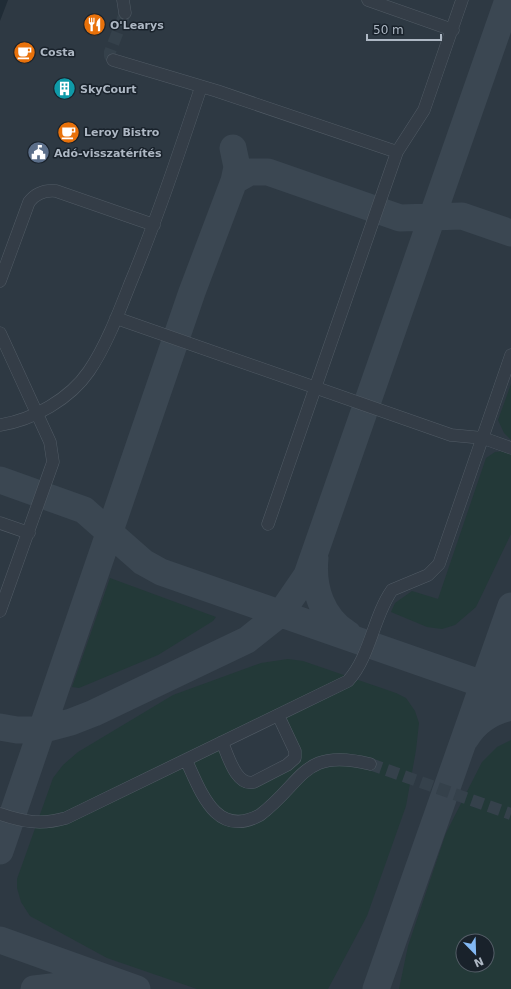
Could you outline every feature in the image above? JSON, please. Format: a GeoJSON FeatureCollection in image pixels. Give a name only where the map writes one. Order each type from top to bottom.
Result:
{"type":"FeatureCollection","features":[{"type":"Feature","properties":{"kind":"lane"},"geometry":{"type":"LineString","coordinates":[[123,0],[125,13]]}},
{"type":"Feature","properties":{"kind":"lane"},"geometry":{"type":"LineString","coordinates":[[368,0],[453,30]]}},
{"type":"Feature","properties":{"kind":"lane"},"geometry":{"type":"LineString","coordinates":[[268,524],[397,152],[424,110],[453,30],[462,0]]}},
{"type":"Feature","properties":{"kind":"lane"},"geometry":{"type":"LineString","coordinates":[[113,60],[217,91],[397,152]]}},
{"type":"Feature","properties":{"kind":"lane"},"geometry":{"type":"LineString","coordinates":[[0,425],[17,421],[37,413],[59,400],[75,387],[89,372],[116,318],[154,226],[201,87]]}},
{"type":"Feature","properties":{"kind":"lane"},"geometry":{"type":"LineString","coordinates":[[0,281],[29,202],[36,195],[41,193],[56,191],[154,226]]}},
{"type":"Feature","properties":{"kind":"lane"},"geometry":{"type":"LineString","coordinates":[[116,318],[315,389],[451,435],[482,438],[511,448]]}},
{"type":"Feature","properties":{"kind":"lane"},"geometry":{"type":"LineString","coordinates":[[0,332],[50,442],[53,462],[29,533],[4,590],[0,611]]}},
{"type":"Feature","properties":{"kind":"lane"},"geometry":{"type":"LineString","coordinates":[[0,814],[29,823],[46,823],[66,818],[348,680],[353,675],[369,644],[392,590],[435,570],[439,564],[511,355]]}},
{"type":"Feature","properties":{"kind":"lane"},"geometry":{"type":"LineString","coordinates":[[0,523],[29,533]]}},
{"type":"Feature","properties":{"kind":"lane"},"geometry":{"type":"LineString","coordinates":[[222,742],[241,780],[248,783],[254,782],[287,765],[295,758],[295,751],[278,715]]}},
{"type":"Feature","properties":{"kind":"lane"},"geometry":{"type":"LineString","coordinates":[[186,760],[203,796],[215,813],[228,821],[234,822],[253,819],[260,815],[302,773],[316,764],[346,759],[370,764]]}},
{"type":"Feature","properties":{"kind":"shaded area"},"geometry":{"type":"Polygon","coordinates":[[[8,0],[511,0],[511,989],[0,989],[0,21],[8,0]]]}},
{"type":"Feature","properties":{"kind":"green space"},"geometry":{"type":"Polygon","coordinates":[[[511,384],[511,440],[504,433],[498,420],[511,384]]]}},
{"type":"Feature","properties":{"kind":"green space"},"geometry":{"type":"Polygon","coordinates":[[[505,451],[511,453],[511,534],[476,607],[455,625],[442,629],[427,627],[391,612],[395,603],[412,591],[438,599],[486,458],[495,452],[505,451]]]}},
{"type":"Feature","properties":{"kind":"green space"},"geometry":{"type":"Polygon","coordinates":[[[110,578],[216,617],[213,621],[158,655],[79,688],[72,687],[110,578]]]}},
{"type":"Feature","properties":{"kind":"green space"},"geometry":{"type":"Polygon","coordinates":[[[288,659],[303,661],[396,693],[406,698],[415,711],[419,723],[416,750],[406,806],[367,916],[328,989],[197,989],[107,958],[30,916],[21,902],[17,888],[17,879],[53,778],[63,765],[78,752],[173,695],[261,663],[288,659]],[[283,713],[218,744],[242,785],[299,752],[283,713]]]}},
{"type":"Feature","properties":{"kind":"green space"},"geometry":{"type":"Polygon","coordinates":[[[511,740],[511,989],[399,989],[408,946],[446,833],[482,762],[497,747],[511,740]]]}},
{"type":"Feature","properties":{"kind":"taxiway"},"geometry":{"type":"LineString","coordinates":[[0,727],[17,730],[41,730],[71,722],[94,713],[247,640],[281,613],[307,575],[508,0]]}},
{"type":"Feature","properties":{"kind":"taxiway"},"geometry":{"type":"LineString","coordinates":[[0,851],[192,292],[234,181],[237,167],[233,148]]}},
{"type":"Feature","properties":{"kind":"taxiway"},"geometry":{"type":"LineString","coordinates":[[234,181],[250,172],[268,172],[400,218],[462,216],[511,233]]}},
{"type":"Feature","properties":{"kind":"taxiway"},"geometry":{"type":"LineString","coordinates":[[0,480],[84,510],[143,562],[161,572],[511,694]]}},
{"type":"Feature","properties":{"kind":"taxiway"},"geometry":{"type":"LineString","coordinates":[[315,558],[314,569],[317,591],[325,611],[331,620],[348,634]]}},
{"type":"Feature","properties":{"kind":"taxiway"},"geometry":{"type":"LineString","coordinates":[[376,989],[511,606]]}},
{"type":"Feature","properties":{"kind":"taxiway"},"geometry":{"type":"LineString","coordinates":[[503,633],[506,660],[511,672]]}},
{"type":"Feature","properties":{"kind":"taxiway"},"geometry":{"type":"LineString","coordinates":[[466,738],[480,722],[491,714],[511,707]]}},
{"type":"Feature","properties":{"kind":"taxiway"},"geometry":{"type":"LineString","coordinates":[[0,940],[137,989]]}},
{"type":"Feature","properties":{"kind":"taxiway"},"geometry":{"type":"LineString","coordinates":[[34,989],[60,986],[108,988]]}},
{"type":"Feature","properties":{"kind":"tunnel"},"geometry":{"type":"LineString","coordinates":[[113,60],[110,56],[110,52],[125,13]]}},
{"type":"Feature","properties":{"kind":"tunnel"},"geometry":{"type":"LineString","coordinates":[[370,764],[511,814]]}},
{"type":"Feature","properties":{"kind":"place","name":"O'Learys"},"geometry":{"type":"Point","coordinates":[95,25]}},
{"type":"Feature","properties":{"kind":"place","name":"Costa"},"geometry":{"type":"Point","coordinates":[24,52]}},
{"type":"Feature","properties":{"kind":"place","name":"SkyCourt"},"geometry":{"type":"Point","coordinates":[65,89]}},
{"type":"Feature","properties":{"kind":"place","name":"Leroy Bistro"},"geometry":{"type":"Point","coordinates":[69,132]}},
{"type":"Feature","properties":{"kind":"place","name":"Adó-visszatérítés"},"geometry":{"type":"Point","coordinates":[39,153]}}]}
